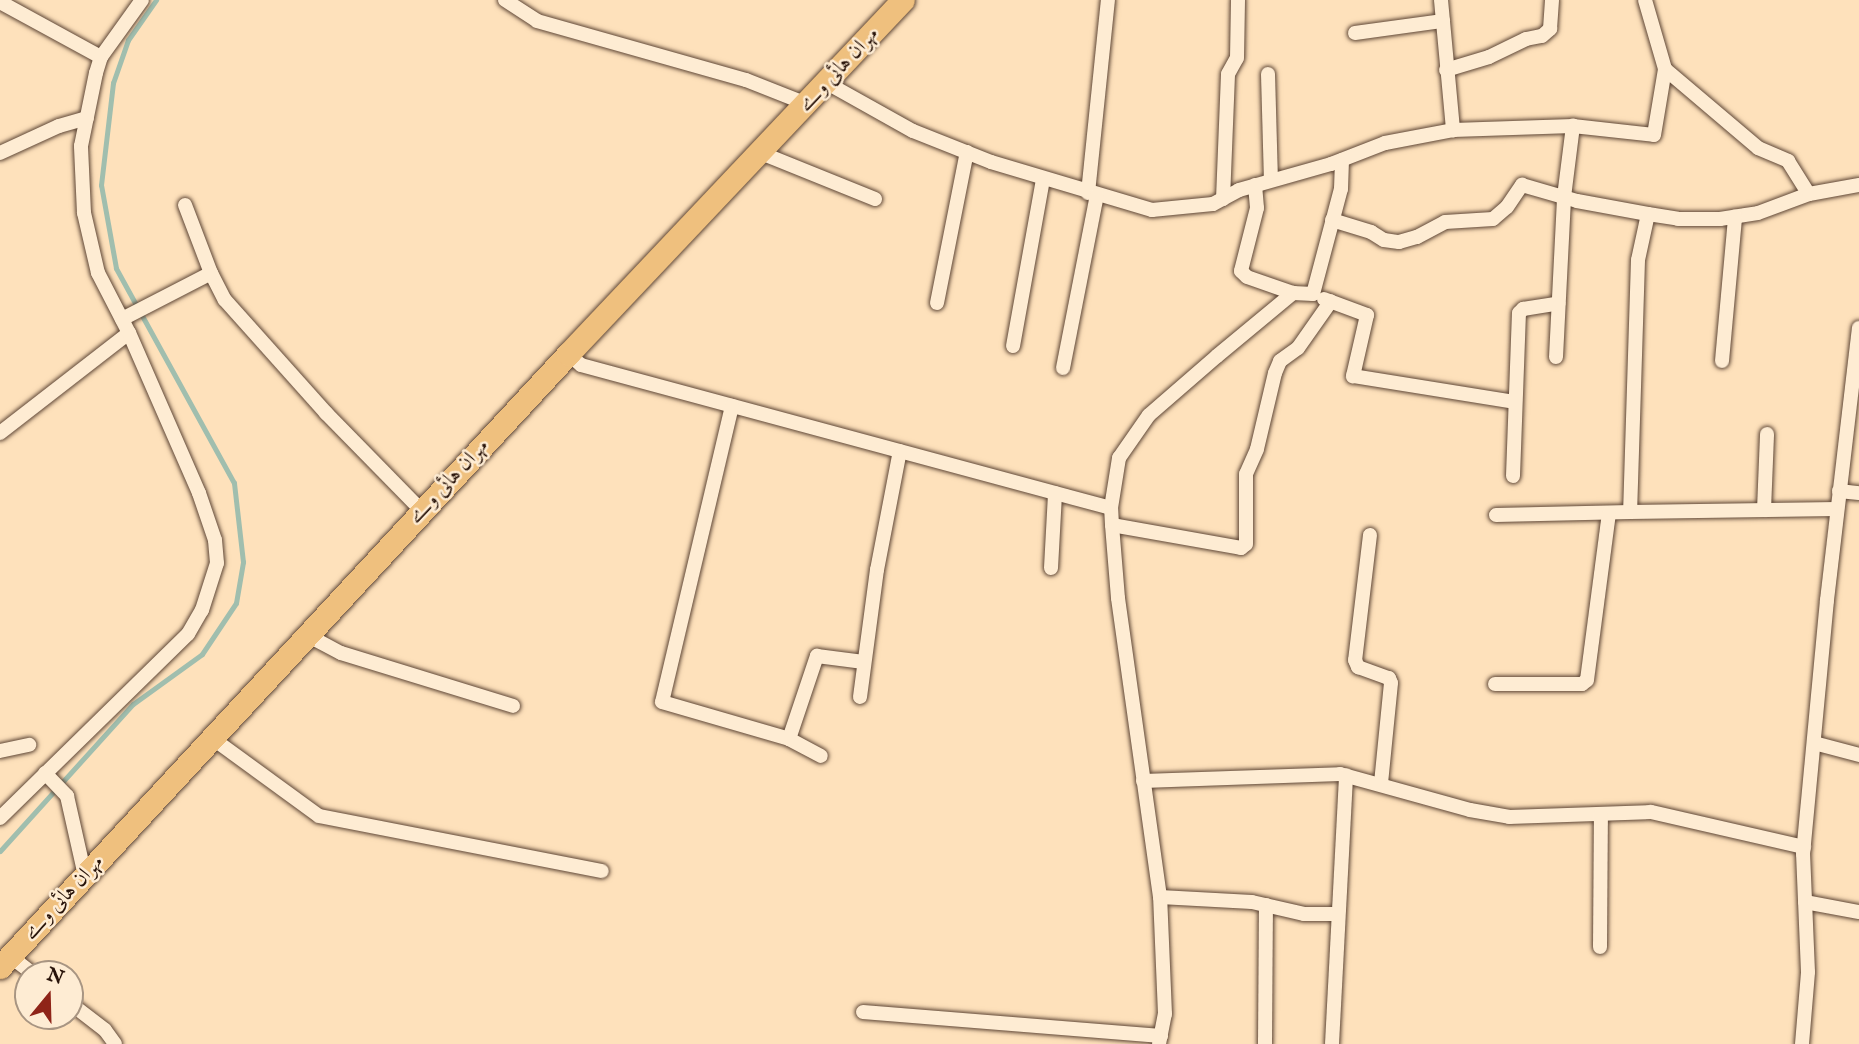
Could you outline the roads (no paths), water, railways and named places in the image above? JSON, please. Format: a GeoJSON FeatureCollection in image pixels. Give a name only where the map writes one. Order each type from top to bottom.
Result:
{"type":"FeatureCollection","features":[{"type":"Feature","properties":{"kind":"main road","name":"مہران ہائی وے"},"geometry":{"type":"LineString","coordinates":[[5,962],[568,354],[903,0]]}},
{"type":"Feature","properties":{"kind":"street"},"geometry":{"type":"LineString","coordinates":[[0,818],[48,776],[188,634],[202,610],[218,563],[215,540],[199,493],[126,326],[98,273],[85,213],[81,146],[101,57],[142,0]]}},
{"type":"Feature","properties":{"kind":"street"},"geometry":{"type":"LineString","coordinates":[[505,0],[537,21],[746,80],[807,104]]}},
{"type":"Feature","properties":{"kind":"street"},"geometry":{"type":"LineString","coordinates":[[1063,368],[1092,194],[1108,0]]}},
{"type":"Feature","properties":{"kind":"street"},"geometry":{"type":"LineString","coordinates":[[1223,199],[1228,74],[1237,58],[1238,0]]}},
{"type":"Feature","properties":{"kind":"street"},"geometry":{"type":"LineString","coordinates":[[1441,0],[1453,130]]}},
{"type":"Feature","properties":{"kind":"street"},"geometry":{"type":"LineString","coordinates":[[1446,70],[1489,57],[1527,39],[1542,36],[1550,29],[1552,0]]}},
{"type":"Feature","properties":{"kind":"street"},"geometry":{"type":"LineString","coordinates":[[827,83],[913,131],[1043,179],[1152,210],[1213,204],[1255,185],[1342,160],[1385,143],[1453,130],[1573,126],[1654,135],[1665,69],[1645,0]]}},
{"type":"Feature","properties":{"kind":"street"},"geometry":{"type":"LineString","coordinates":[[0,2],[101,57]]}},
{"type":"Feature","properties":{"kind":"street"},"geometry":{"type":"LineString","coordinates":[[1355,33],[1443,21]]}},
{"type":"Feature","properties":{"kind":"street"},"geometry":{"type":"LineString","coordinates":[[1665,69],[1758,148],[1788,161],[1810,194]]}},
{"type":"Feature","properties":{"kind":"street"},"geometry":{"type":"LineString","coordinates":[[1268,74],[1271,180]]}},
{"type":"Feature","properties":{"kind":"street"},"geometry":{"type":"LineString","coordinates":[[0,153],[59,126],[87,118]]}},
{"type":"Feature","properties":{"kind":"street"},"geometry":{"type":"LineString","coordinates":[[1556,356],[1564,197],[1573,126]]}},
{"type":"Feature","properties":{"kind":"street"},"geometry":{"type":"LineString","coordinates":[[937,303],[967,152]]}},
{"type":"Feature","properties":{"kind":"street"},"geometry":{"type":"LineString","coordinates":[[761,153],[875,199]]}},
{"type":"Feature","properties":{"kind":"street"},"geometry":{"type":"LineString","coordinates":[[1313,294],[1341,189],[1342,160]]}},
{"type":"Feature","properties":{"kind":"street"},"geometry":{"type":"LineString","coordinates":[[1013,346],[1043,179]]}},
{"type":"Feature","properties":{"kind":"street"},"geometry":{"type":"LineString","coordinates":[[1255,185],[1256,208],[1241,271],[1247,277],[1293,293],[1313,294],[1367,315],[1353,376],[1515,401]]}},
{"type":"Feature","properties":{"kind":"street"},"geometry":{"type":"LineString","coordinates":[[1332,220],[1371,232],[1384,240],[1399,242],[1417,237],[1445,222],[1493,219],[1507,207],[1522,185],[1564,197],[1678,219],[1735,217],[1758,213],[1810,194],[1859,185]]}},
{"type":"Feature","properties":{"kind":"street"},"geometry":{"type":"LineString","coordinates":[[185,205],[211,273],[225,299],[271,355],[422,511]]}},
{"type":"Feature","properties":{"kind":"street"},"geometry":{"type":"LineString","coordinates":[[1630,512],[1638,260],[1648,214]]}},
{"type":"Feature","properties":{"kind":"street"},"geometry":{"type":"LineString","coordinates":[[1722,361],[1735,217]]}},
{"type":"Feature","properties":{"kind":"street"},"geometry":{"type":"LineString","coordinates":[[0,433],[126,326],[211,273]]}},
{"type":"Feature","properties":{"kind":"street"},"geometry":{"type":"LineString","coordinates":[[863,1012],[1160,1040],[1165,1014],[1160,897],[1118,597],[1112,525],[1111,508],[1119,457],[1149,415],[1293,293]]}},
{"type":"Feature","properties":{"kind":"street"},"geometry":{"type":"LineString","coordinates":[[1112,525],[1241,548],[1246,544],[1246,474],[1257,449],[1275,373],[1280,361],[1298,348],[1331,301]]}},
{"type":"Feature","properties":{"kind":"street"},"geometry":{"type":"LineString","coordinates":[[1513,476],[1519,313],[1523,309],[1559,303]]}},
{"type":"Feature","properties":{"kind":"street"},"geometry":{"type":"LineString","coordinates":[[1802,1044],[1808,972],[1804,847],[1837,509],[1859,328]]}},
{"type":"Feature","properties":{"kind":"street"},"geometry":{"type":"LineString","coordinates":[[568,354],[581,365],[1111,508]]}},
{"type":"Feature","properties":{"kind":"street"},"geometry":{"type":"LineString","coordinates":[[732,406],[662,702],[789,739],[821,756]]}},
{"type":"Feature","properties":{"kind":"street"},"geometry":{"type":"LineString","coordinates":[[1764,510],[1767,434]]}},
{"type":"Feature","properties":{"kind":"street"},"geometry":{"type":"LineString","coordinates":[[860,697],[881,545],[900,451]]}},
{"type":"Feature","properties":{"kind":"street"},"geometry":{"type":"LineString","coordinates":[[1839,491],[1859,493]]}},
{"type":"Feature","properties":{"kind":"street"},"geometry":{"type":"LineString","coordinates":[[1051,568],[1055,493]]}},
{"type":"Feature","properties":{"kind":"street"},"geometry":{"type":"LineString","coordinates":[[1496,515],[1837,509]]}},
{"type":"Feature","properties":{"kind":"street"},"geometry":{"type":"LineString","coordinates":[[1496,684],[1582,684],[1587,680],[1609,513]]}},
{"type":"Feature","properties":{"kind":"street"},"geometry":{"type":"LineString","coordinates":[[1370,535],[1355,660],[1358,667],[1389,678],[1391,683],[1381,784]]}},
{"type":"Feature","properties":{"kind":"street"},"geometry":{"type":"LineString","coordinates":[[307,635],[341,653],[513,706]]}},
{"type":"Feature","properties":{"kind":"street"},"geometry":{"type":"LineString","coordinates":[[789,739],[817,656],[864,662]]}},
{"type":"Feature","properties":{"kind":"street"},"geometry":{"type":"LineString","coordinates":[[212,737],[318,816],[602,871]]}},
{"type":"Feature","properties":{"kind":"street"},"geometry":{"type":"LineString","coordinates":[[1814,743],[1859,755]]}},
{"type":"Feature","properties":{"kind":"street"},"geometry":{"type":"LineString","coordinates":[[0,751],[29,745]]}},
{"type":"Feature","properties":{"kind":"street"},"geometry":{"type":"LineString","coordinates":[[1143,781],[1346,775],[1470,810],[1510,817],[1651,812],[1804,847]]}},
{"type":"Feature","properties":{"kind":"street"},"geometry":{"type":"LineString","coordinates":[[1332,1044],[1346,775]]}},
{"type":"Feature","properties":{"kind":"street"},"geometry":{"type":"LineString","coordinates":[[48,776],[64,790],[78,835],[85,876]]}},
{"type":"Feature","properties":{"kind":"street"},"geometry":{"type":"LineString","coordinates":[[1600,947],[1601,814]]}},
{"type":"Feature","properties":{"kind":"street"},"geometry":{"type":"LineString","coordinates":[[1160,897],[1266,905],[1304,914],[1337,914]]}},
{"type":"Feature","properties":{"kind":"street"},"geometry":{"type":"LineString","coordinates":[[1805,902],[1859,912]]}},
{"type":"Feature","properties":{"kind":"street"},"geometry":{"type":"LineString","coordinates":[[1265,1044],[1266,905]]}},
{"type":"Feature","properties":{"kind":"street"},"geometry":{"type":"LineString","coordinates":[[84,1014],[105,1030],[115,1044]]}},
{"type":"Feature","properties":{"kind":"waterway"},"geometry":{"type":"LineString","coordinates":[[0,851],[133,704],[202,654],[236,603],[243,562],[234,483],[116,268],[101,185],[113,83],[128,40],[156,0]]}}]}
